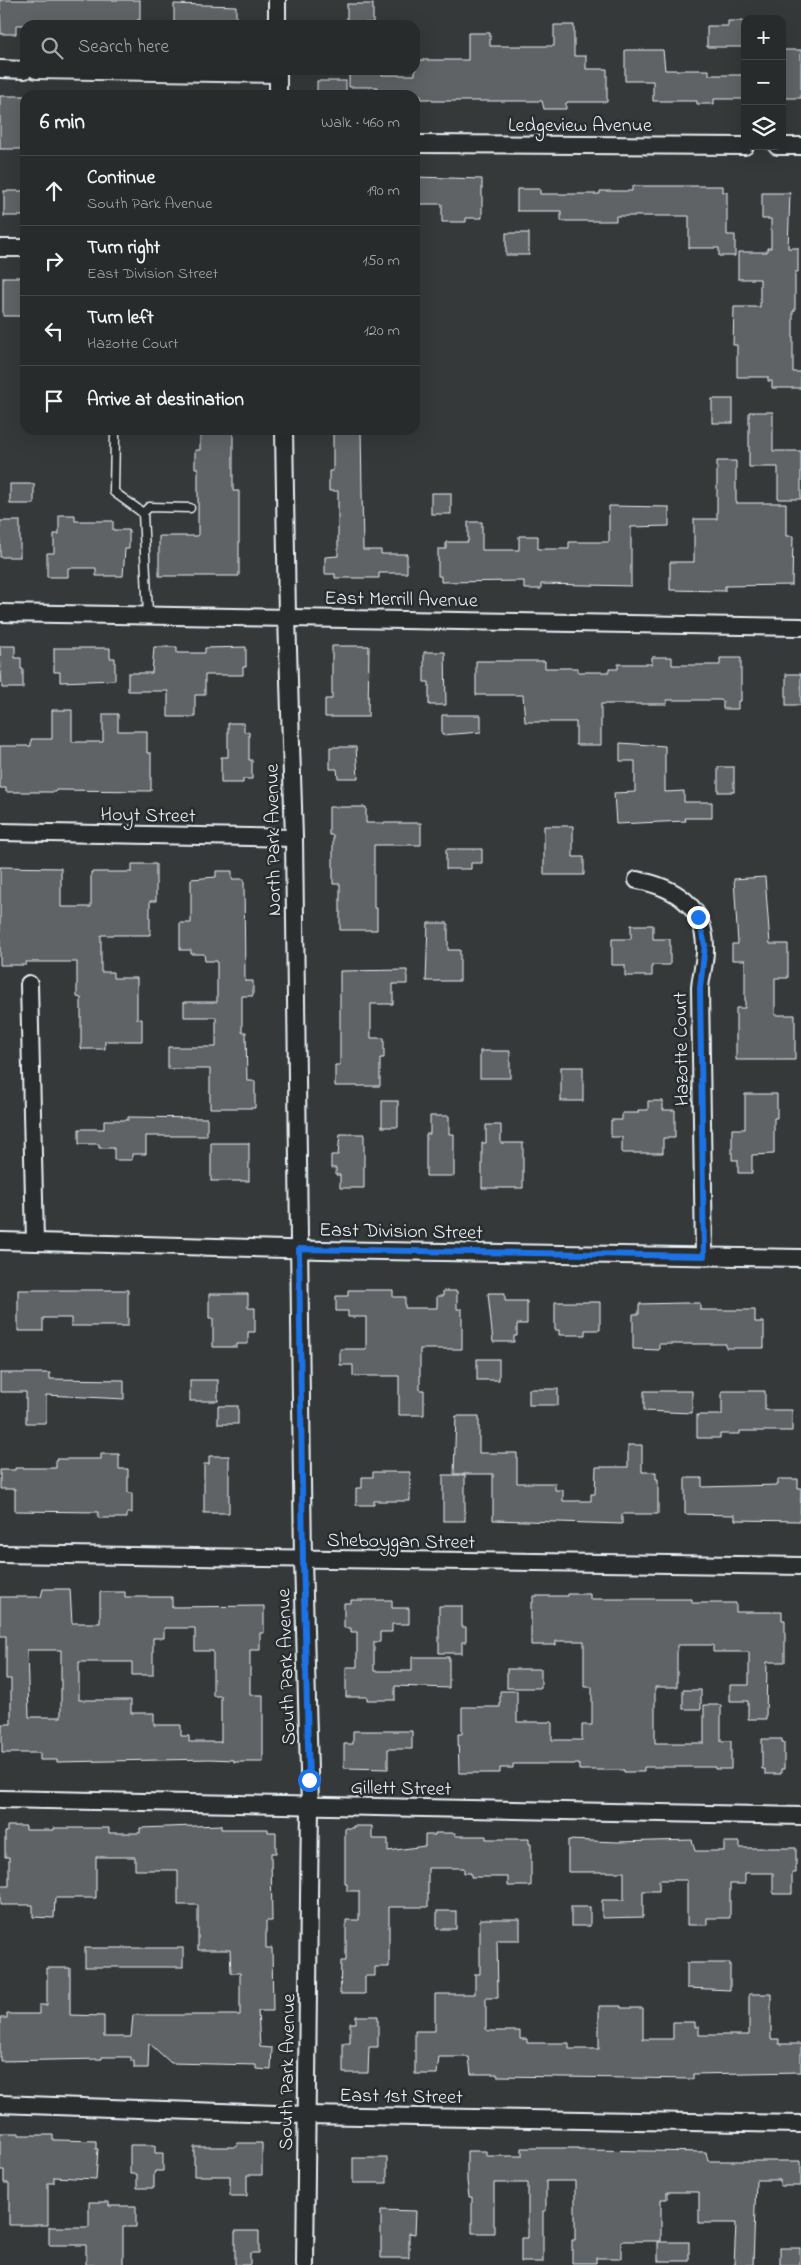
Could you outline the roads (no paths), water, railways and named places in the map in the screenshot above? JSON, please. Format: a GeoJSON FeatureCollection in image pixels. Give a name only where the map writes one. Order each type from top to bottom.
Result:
{"type":"FeatureCollection","features":[{"type":"Feature","properties":{"kind":"street"},"geometry":{"type":"LineString","coordinates":[[277,0],[277,20]]}},
{"type":"Feature","properties":{"kind":"street"},"geometry":{"type":"LineString","coordinates":[[0,70],[20,70]]}},
{"type":"Feature","properties":{"kind":"street"},"geometry":{"type":"LineString","coordinates":[[278,75],[278,90]]}},
{"type":"Feature","properties":{"kind":"street","name":"Ledgeview Avenue"},"geometry":{"type":"LineString","coordinates":[[420,144],[741,146]]}},
{"type":"Feature","properties":{"kind":"street"},"geometry":{"type":"LineString","coordinates":[[786,146],[801,146]]}},
{"type":"Feature","properties":{"kind":"street"},"geometry":{"type":"LineString","coordinates":[[0,248],[20,248]]}},
{"type":"Feature","properties":{"kind":"street","name":"North Park Avenue"},"geometry":{"type":"LineString","coordinates":[[284,435],[287,617],[294,838],[299,1249]]}},
{"type":"Feature","properties":{"kind":"street","name":"East Merrill Avenue"},"geometry":{"type":"LineString","coordinates":[[0,614],[287,617],[801,627]]}},
{"type":"Feature","properties":{"kind":"street","name":"Hoyt Street"},"geometry":{"type":"LineString","coordinates":[[0,832],[294,838]]}},
{"type":"Feature","properties":{"kind":"street","name":"Hazotte Court"},"geometry":{"type":"LineString","coordinates":[[637,880],[662,887],[683,897],[698,917],[704,935],[705,954],[700,988],[704,1256]]}},
{"type":"Feature","properties":{"kind":"street"},"geometry":{"type":"LineString","coordinates":[[29,984],[35,1241]]}},
{"type":"Feature","properties":{"kind":"street","name":"East Division Street"},"geometry":{"type":"LineString","coordinates":[[0,1240],[299,1249],[801,1258]]}},
{"type":"Feature","properties":{"kind":"street","name":"South Park Avenue"},"geometry":{"type":"LineString","coordinates":[[299,1249],[303,1560],[310,1806],[305,2265]]}},
{"type":"Feature","properties":{"kind":"street","name":"Sheboygan Street"},"geometry":{"type":"LineString","coordinates":[[0,1554],[801,1566]]}},
{"type":"Feature","properties":{"kind":"street","name":"Gillett Street"},"geometry":{"type":"LineString","coordinates":[[0,1798],[801,1816]]}},
{"type":"Feature","properties":{"kind":"street","name":"East 1st Street"},"geometry":{"type":"LineString","coordinates":[[0,2104],[306,2115],[801,2124]]}},
{"type":"Feature","properties":{"kind":"lane"},"geometry":{"type":"LineString","coordinates":[[114,436],[114,492],[143,513]]}},
{"type":"Feature","properties":{"kind":"lane"},"geometry":{"type":"LineString","coordinates":[[148,615],[143,513],[149,507],[190,508]]}}]}
